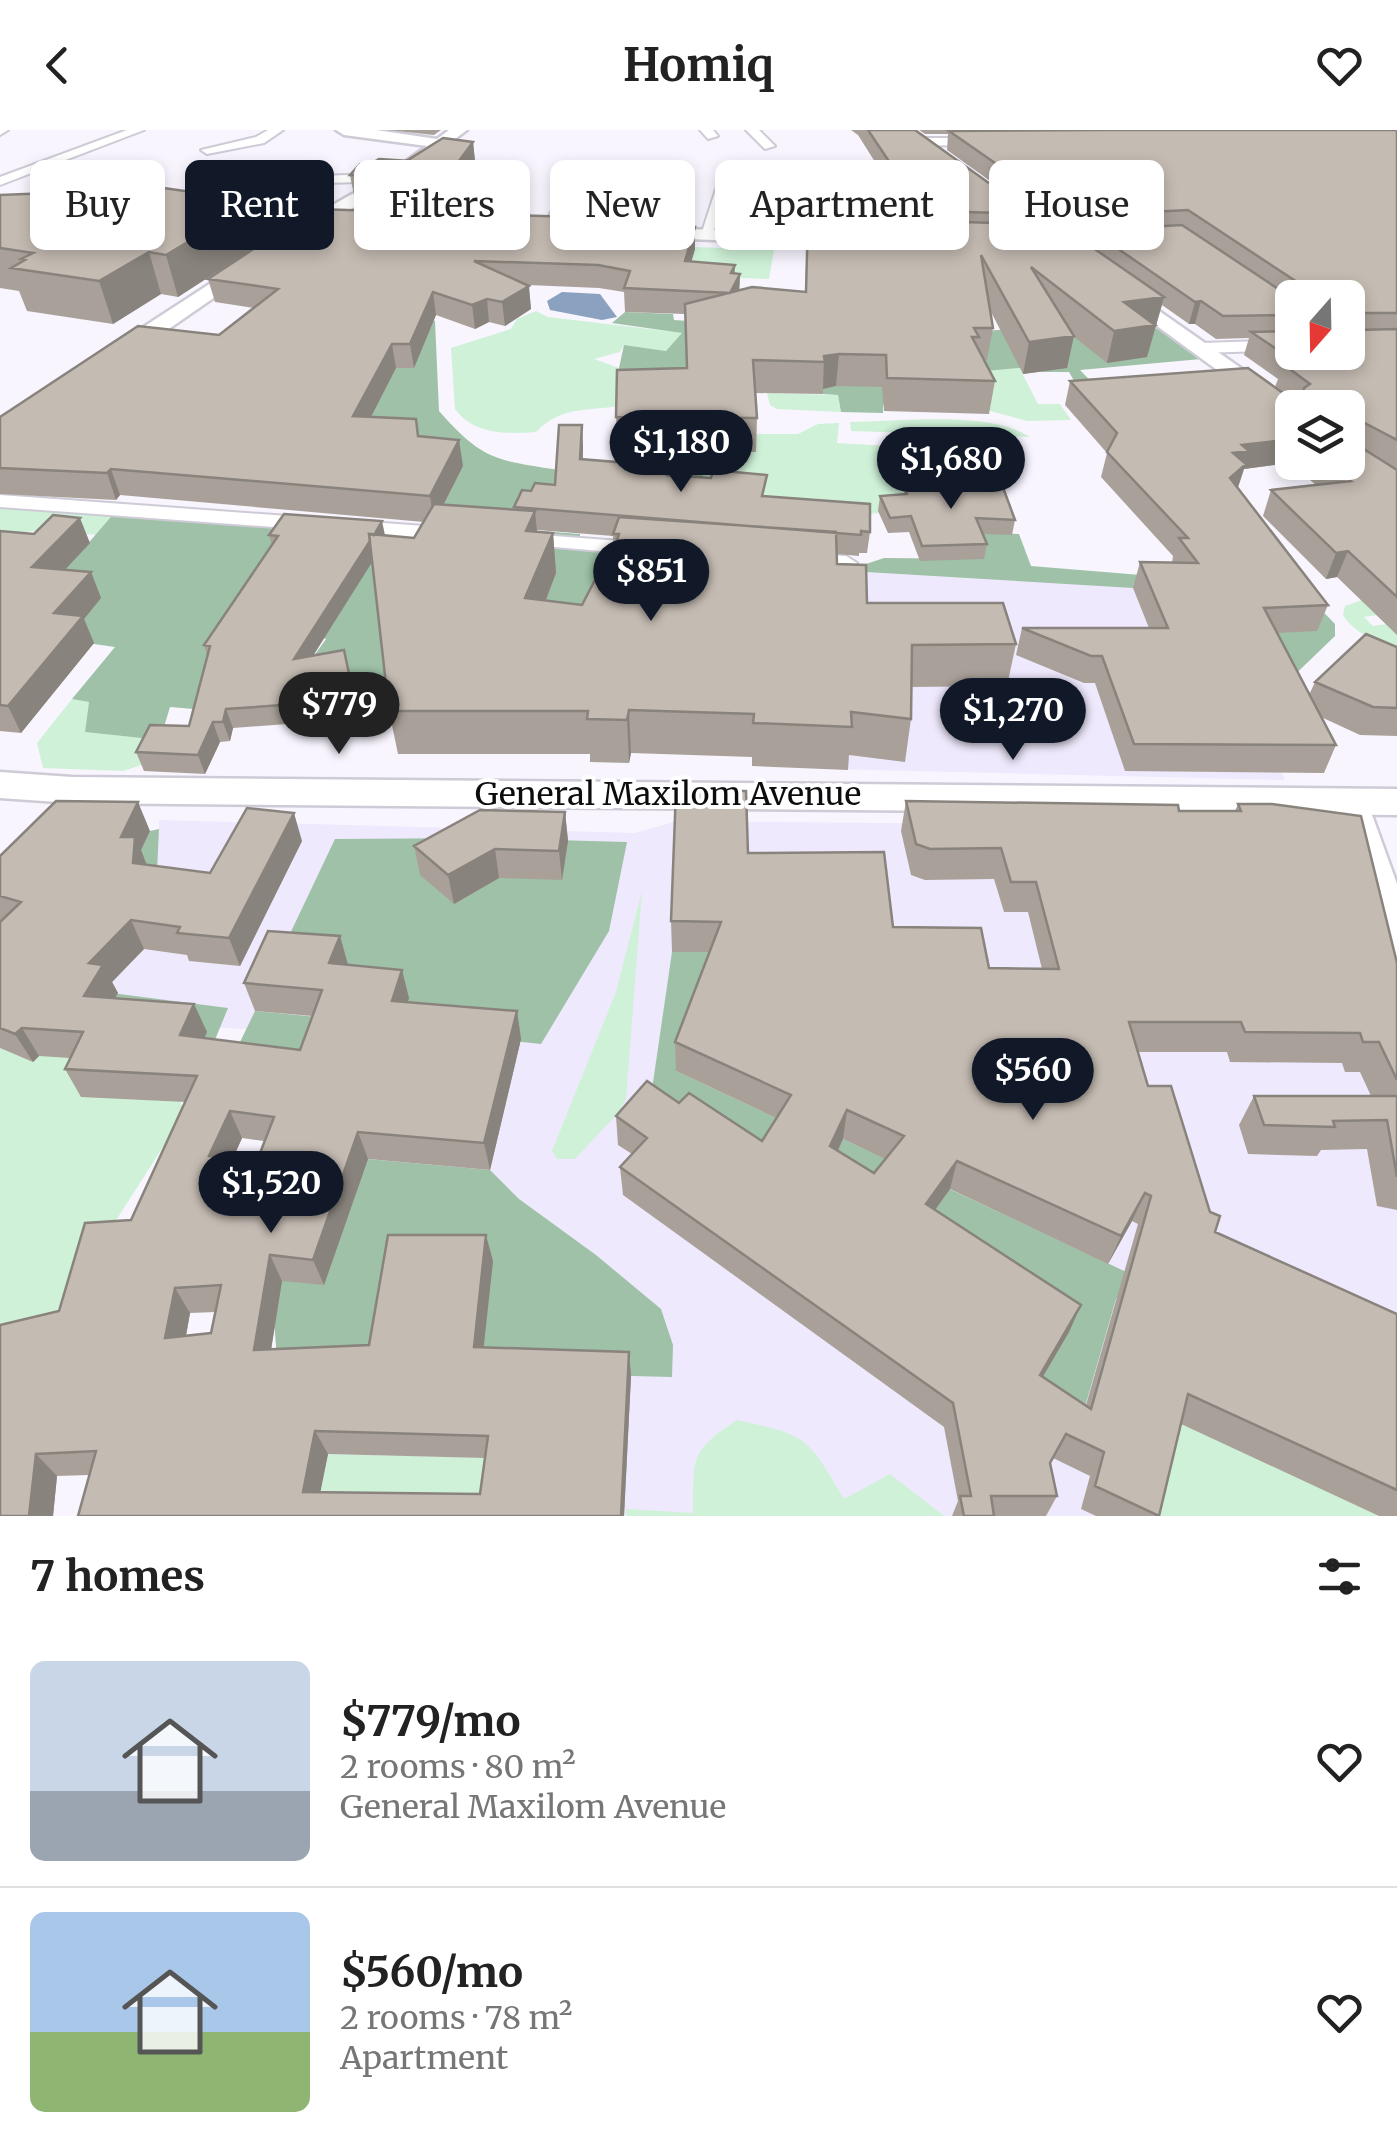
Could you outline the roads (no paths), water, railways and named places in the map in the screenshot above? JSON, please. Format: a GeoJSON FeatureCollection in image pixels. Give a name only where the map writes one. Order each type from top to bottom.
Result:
{"type":"FeatureCollection","features":[{"type":"Feature","properties":{"kind":"main road","name":"General Maxilom Avenue"},"geometry":{"type":"LineString","coordinates":[[0,785],[72,790],[1397,802]]}},
{"type":"Feature","properties":{"kind":"street"},"geometry":{"type":"LineString","coordinates":[[0,181],[138,130]]}},
{"type":"Feature","properties":{"kind":"street"},"geometry":{"type":"LineString","coordinates":[[207,150],[260,140],[277,130]]}},
{"type":"Feature","properties":{"kind":"street"},"geometry":{"type":"LineString","coordinates":[[344,130],[442,144]]}},
{"type":"Feature","properties":{"kind":"street"},"geometry":{"type":"LineString","coordinates":[[419,160],[459,130]]}},
{"type":"Feature","properties":{"kind":"street"},"geometry":{"type":"LineString","coordinates":[[752,130],[769,146]]}},
{"type":"Feature","properties":{"kind":"street"},"geometry":{"type":"LineString","coordinates":[[913,134],[996,142]]}},
{"type":"Feature","properties":{"kind":"street"},"geometry":{"type":"LineString","coordinates":[[913,134],[941,158]]}},
{"type":"Feature","properties":{"kind":"street"},"geometry":{"type":"LineString","coordinates":[[530,221],[550,205]]}},
{"type":"Feature","properties":{"kind":"street"},"geometry":{"type":"LineString","coordinates":[[706,234],[715,210]]}},
{"type":"Feature","properties":{"kind":"street"},"geometry":{"type":"LineString","coordinates":[[334,223],[349,223]]}},
{"type":"Feature","properties":{"kind":"street"},"geometry":{"type":"LineString","coordinates":[[695,234],[715,234]]}},
{"type":"Feature","properties":{"kind":"street"},"geometry":{"type":"LineString","coordinates":[[95,370],[271,250]]}},
{"type":"Feature","properties":{"kind":"street"},"geometry":{"type":"LineString","coordinates":[[1096,272],[1275,402]]}},
{"type":"Feature","properties":{"kind":"street"},"geometry":{"type":"LineString","coordinates":[[1200,348],[1275,346]]}},
{"type":"Feature","properties":{"kind":"street"},"geometry":{"type":"LineString","coordinates":[[0,501],[674,550]]}},
{"type":"Feature","properties":{"kind":"street"},"geometry":{"type":"LineString","coordinates":[[769,558],[846,563]]}},
{"type":"Feature","properties":{"kind":"street"},"geometry":{"type":"LineString","coordinates":[[45,828],[58,816],[72,790]]}},
{"type":"Feature","properties":{"kind":"street"},"geometry":{"type":"LineString","coordinates":[[1350,801],[1367,842],[1397,948]]}},
{"type":"Feature","properties":{"kind":"water"},"geometry":{"type":"Polygon","coordinates":[[[562,292],[600,294],[617,317],[602,320],[550,310],[547,301],[562,292]]]}}]}
